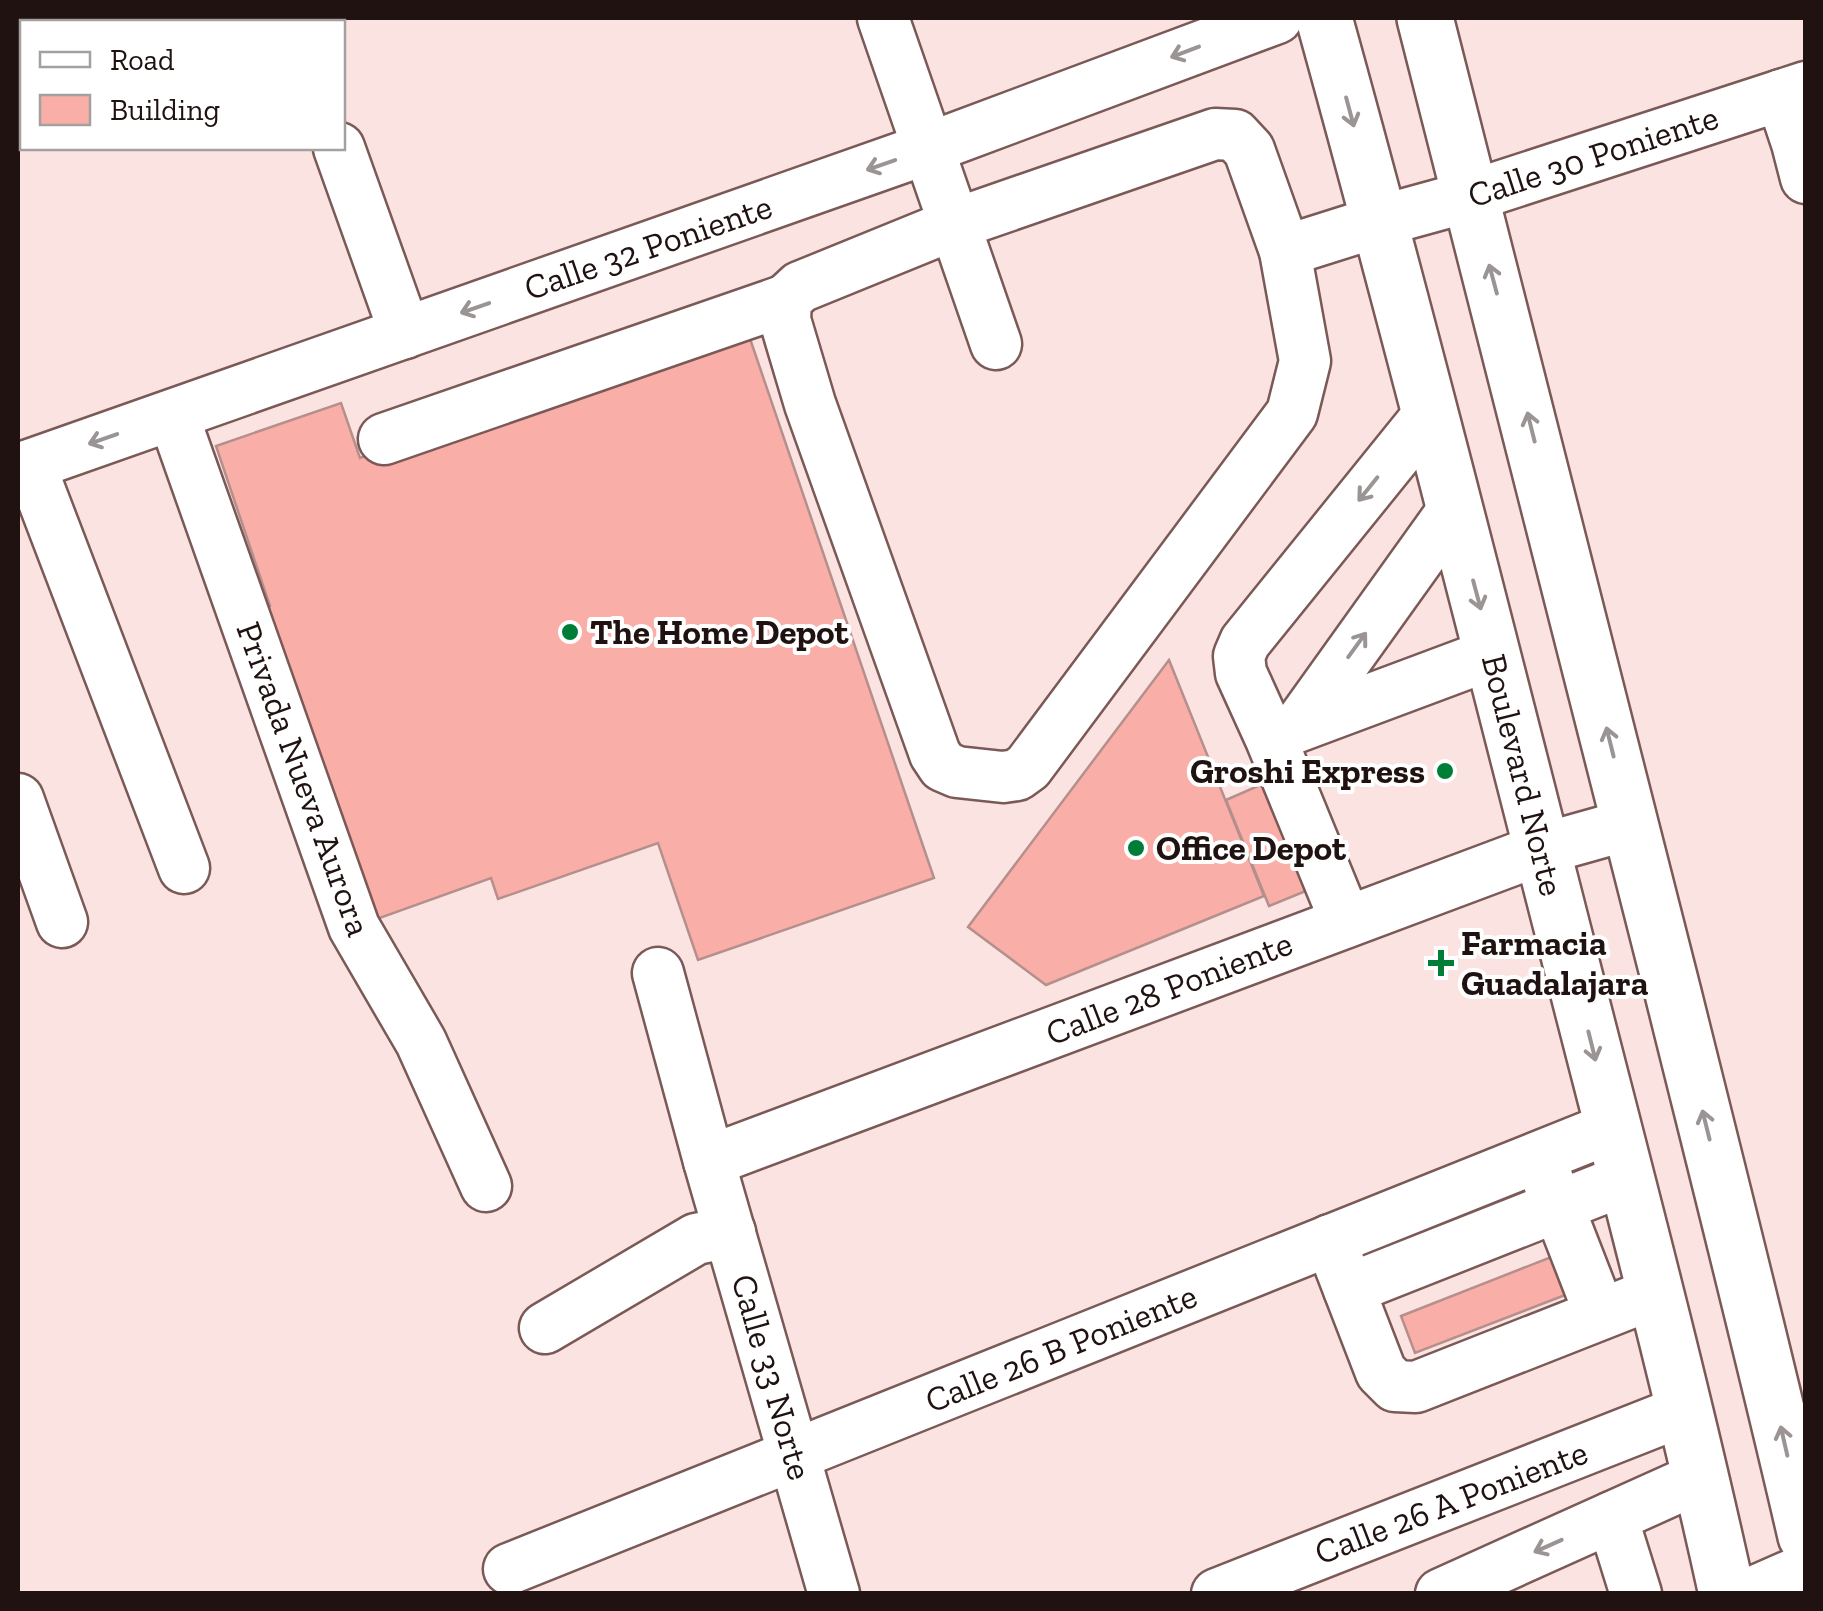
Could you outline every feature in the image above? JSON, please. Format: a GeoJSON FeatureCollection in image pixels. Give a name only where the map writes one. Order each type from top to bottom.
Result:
{"type":"FeatureCollection","features":[{"type":"Feature","properties":{"kind":"main road","name":"Boulevard Norte"},"geometry":{"type":"LineString","coordinates":[[1324,18],[1380,220],[1627,1179],[1727,1594]]}},
{"type":"Feature","properties":{"kind":"main road"},"geometry":{"type":"LineString","coordinates":[[1425,18],[1631,824],[1806,1536]]}},
{"type":"Feature","properties":{"kind":"street"},"geometry":{"type":"LineString","coordinates":[[883,18],[996,344]]}},
{"type":"Feature","properties":{"kind":"street","name":"Calle 32 Poniente"},"geometry":{"type":"LineString","coordinates":[[24,467],[929,148],[1276,18]]}},
{"type":"Feature","properties":{"kind":"street"},"geometry":{"type":"LineString","coordinates":[[1793,91],[1797,143],[1806,178]]}},
{"type":"Feature","properties":{"kind":"street","name":"Calle 30 Poniente"},"geometry":{"type":"LineString","coordinates":[[1285,251],[1471,196],[1793,91]]}},
{"type":"Feature","properties":{"kind":"street"},"geometry":{"type":"LineString","coordinates":[[384,440],[786,300],[800,287],[955,224],[1215,134],[1235,135],[1250,150],[1285,251],[1306,361],[1292,413],[1028,767],[1017,775],[957,772],[943,766],[934,754],[810,404],[785,320],[786,300]]}},
{"type":"Feature","properties":{"kind":"street"},"geometry":{"type":"LineString","coordinates":[[339,150],[405,332]]}},
{"type":"Feature","properties":{"kind":"street"},"geometry":{"type":"LineString","coordinates":[[1346,922],[1286,732],[1241,673],[1239,656],[1245,642],[1430,413]]}},
{"type":"Feature","properties":{"kind":"street","name":"Privada Nueva Aurora"},"geometry":{"type":"LineString","coordinates":[[173,414],[354,928],[420,1042],[486,1186]]}},
{"type":"Feature","properties":{"kind":"street"},"geometry":{"type":"LineString","coordinates":[[24,467],[184,868]]}},
{"type":"Feature","properties":{"kind":"street"},"geometry":{"type":"LineString","coordinates":[[1286,732],[1454,509]]}},
{"type":"Feature","properties":{"kind":"street"},"geometry":{"type":"LineString","coordinates":[[1286,732],[1492,654]]}},
{"type":"Feature","properties":{"kind":"street"},"geometry":{"type":"LineString","coordinates":[[18,800],[62,922]]}},
{"type":"Feature","properties":{"kind":"street","name":"Calle 28 Poniente"},"geometry":{"type":"LineString","coordinates":[[709,1161],[1542,849],[1631,824]]}},
{"type":"Feature","properties":{"kind":"street","name":"Calle 33 Norte"},"geometry":{"type":"LineString","coordinates":[[658,973],[834,1594]]}},
{"type":"Feature","properties":{"kind":"street","name":"Calle 26 B Poniente"},"geometry":{"type":"LineString","coordinates":[[510,1569],[1613,1127]]}},
{"type":"Feature","properties":{"kind":"street"},"geometry":{"type":"LineString","coordinates":[[1538,1156],[1600,1314]]}},
{"type":"Feature","properties":{"kind":"street"},"geometry":{"type":"LineString","coordinates":[[1348,1289],[1627,1179]]}},
{"type":"Feature","properties":{"kind":"street"},"geometry":{"type":"LineString","coordinates":[[546,1328],[696,1239],[730,1232]]}},
{"type":"Feature","properties":{"kind":"street"},"geometry":{"type":"LineString","coordinates":[[1330,1240],[1381,1372],[1395,1386],[1416,1387],[1654,1293]]}},
{"type":"Feature","properties":{"kind":"street","name":"Calle 26 A Poniente"},"geometry":{"type":"LineString","coordinates":[[1216,1594],[1267,1584],[1685,1410]]}},
{"type":"Feature","properties":{"kind":"street"},"geometry":{"type":"LineString","coordinates":[[1441,1594],[1701,1478]]}},
{"type":"Feature","properties":{"kind":"street"},"geometry":{"type":"LineString","coordinates":[[1612,1518],[1636,1594]]}},
{"type":"Feature","properties":{"kind":"street"},"geometry":{"type":"LineString","coordinates":[[1749,1594],[1806,1569]]}},
{"type":"Feature","properties":{"kind":"building"},"geometry":{"type":"Polygon","coordinates":[[[745,324],[934,878],[698,960],[658,843],[498,899],[491,878],[363,924],[253,615],[270,606],[216,446],[341,403],[360,458],[745,324]]]}},
{"type":"Feature","properties":{"kind":"building","name":"Office Depot"},"geometry":{"type":"Polygon","coordinates":[[[1169,660],[1264,896],[1046,985],[968,927],[1169,660]]]}},
{"type":"Feature","properties":{"kind":"building"},"geometry":{"type":"Polygon","coordinates":[[[1276,778],[1318,886],[1269,906],[1226,800],[1276,778]]]}},
{"type":"Feature","properties":{"kind":"building"},"geometry":{"type":"Polygon","coordinates":[[[1559,1254],[1573,1292],[1415,1353],[1401,1316],[1559,1254]]]}},
{"type":"Feature","properties":{"kind":"place","name":"The Home Depot"},"geometry":{"type":"Point","coordinates":[570,632]}},
{"type":"Feature","properties":{"kind":"place","name":"Groshi Express"},"geometry":{"type":"Point","coordinates":[1445,771]}},
{"type":"Feature","properties":{"kind":"place","name":"Office Depot"},"geometry":{"type":"Point","coordinates":[1136,848]}},
{"type":"Feature","properties":{"kind":"place","name":"Farmacia Guadalajara"},"geometry":{"type":"Point","coordinates":[1441,963]}}]}
